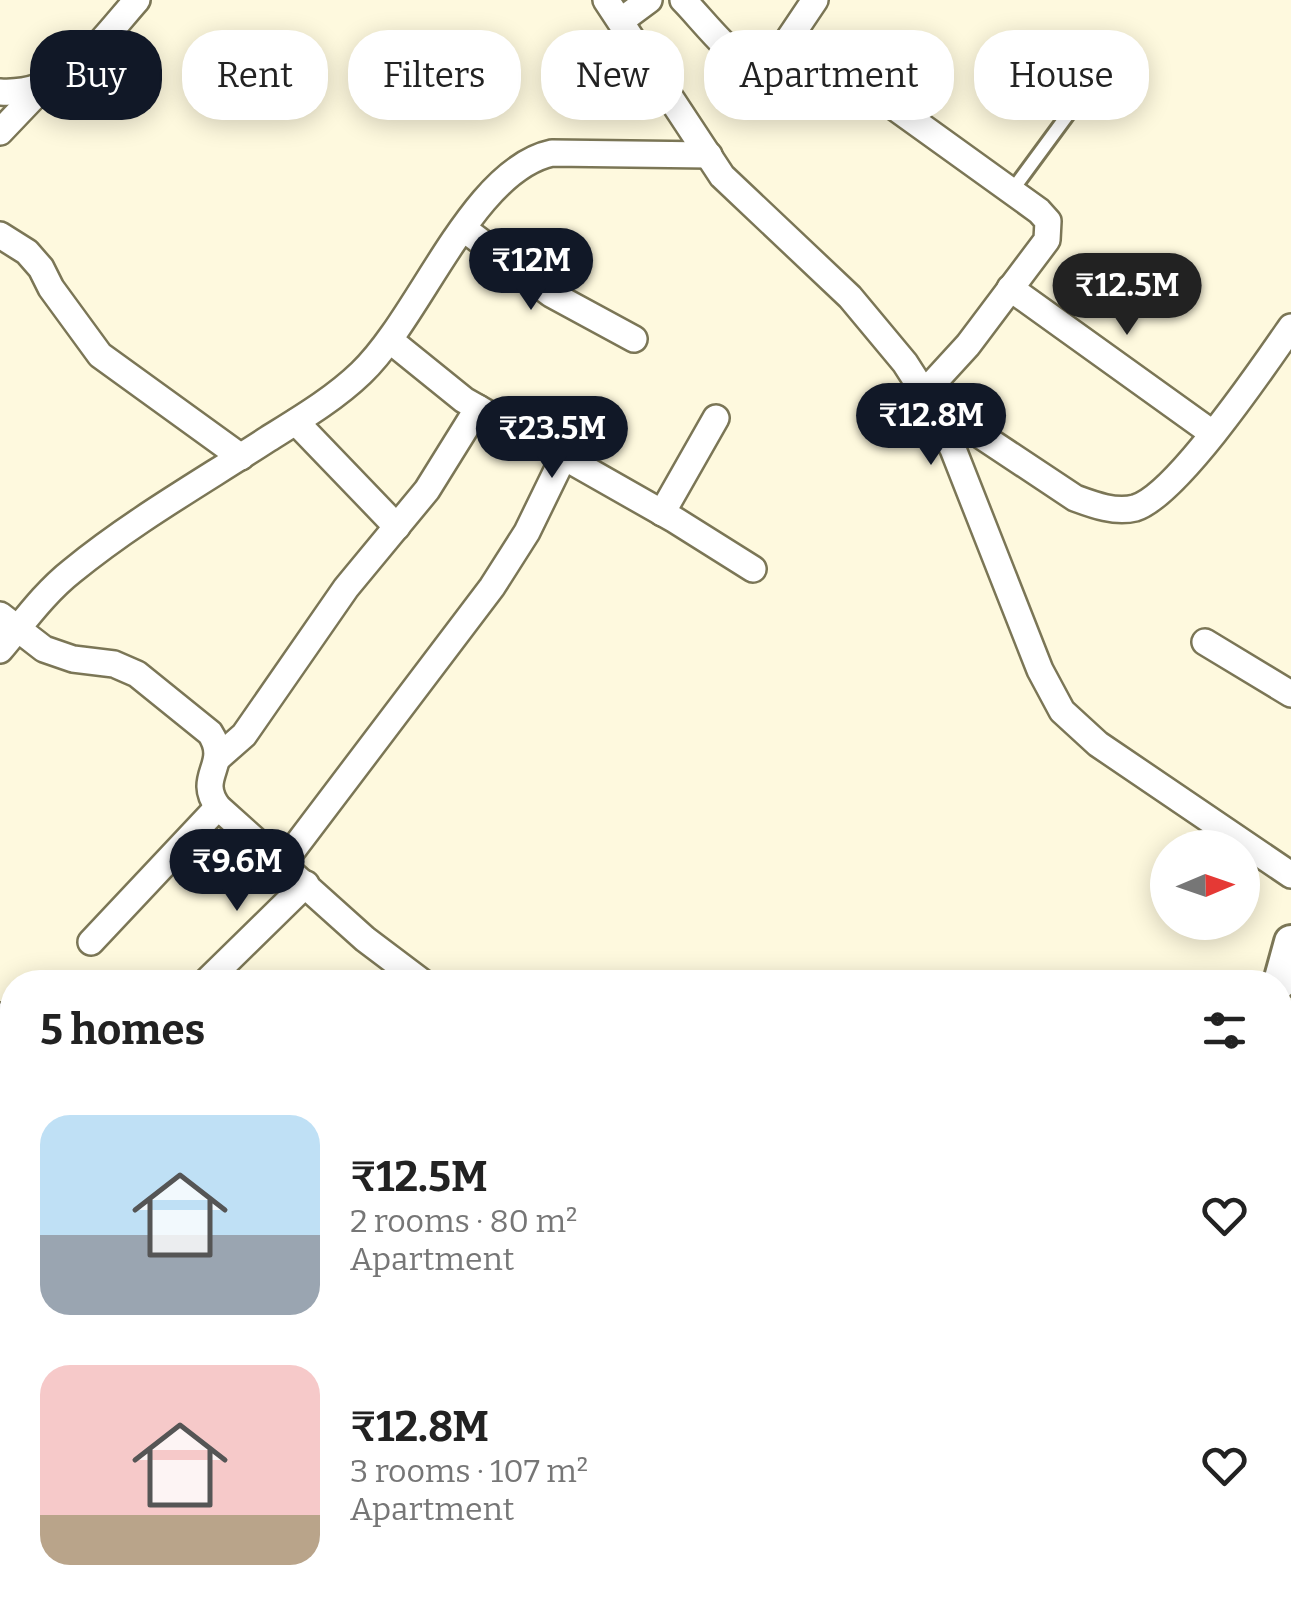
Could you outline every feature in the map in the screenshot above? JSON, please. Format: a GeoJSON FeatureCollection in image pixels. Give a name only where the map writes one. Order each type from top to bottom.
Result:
{"type":"FeatureCollection","features":[{"type":"Feature","properties":{"kind":"street"},"geometry":{"type":"LineString","coordinates":[[111,30],[138,0]]}},
{"type":"Feature","properties":{"kind":"street"},"geometry":{"type":"LineString","coordinates":[[649,0],[614,10],[722,176],[850,297],[905,363],[927,397],[960,467],[1040,670],[1062,711],[1098,744],[1291,875]]}},
{"type":"Feature","properties":{"kind":"street"},"geometry":{"type":"LineString","coordinates":[[683,0],[712,30]]}},
{"type":"Feature","properties":{"kind":"street"},"geometry":{"type":"LineString","coordinates":[[796,30],[815,0]]}},
{"type":"Feature","properties":{"kind":"street"},"geometry":{"type":"LineString","coordinates":[[0,92],[30,90]]}},
{"type":"Feature","properties":{"kind":"street"},"geometry":{"type":"LineString","coordinates":[[0,132],[30,101]]}},
{"type":"Feature","properties":{"kind":"street"},"geometry":{"type":"LineString","coordinates":[[912,120],[1039,211],[1050,230],[1047,240],[927,397]]}},
{"type":"Feature","properties":{"kind":"street"},"geometry":{"type":"LineString","coordinates":[[219,757],[218,745],[210,733],[137,674],[114,664],[57,654],[6,631],[70,572],[135,525],[296,422],[361,374],[390,341],[486,196],[510,173],[540,155],[573,152],[708,156]]}},
{"type":"Feature","properties":{"kind":"street"},"geometry":{"type":"LineString","coordinates":[[464,229],[551,294],[634,339]]}},
{"type":"Feature","properties":{"kind":"street"},"geometry":{"type":"LineString","coordinates":[[0,235],[27,252],[41,268],[100,355],[241,457]]}},
{"type":"Feature","properties":{"kind":"street"},"geometry":{"type":"LineString","coordinates":[[1010,288],[1212,433]]}},
{"type":"Feature","properties":{"kind":"street"},"geometry":{"type":"LineString","coordinates":[[927,397],[1075,498],[1101,507],[1133,508],[1150,502],[1170,485],[1291,327]]}},
{"type":"Feature","properties":{"kind":"street"},"geometry":{"type":"LineString","coordinates":[[390,341],[442,385],[478,408],[753,568]]}},
{"type":"Feature","properties":{"kind":"street"},"geometry":{"type":"LineString","coordinates":[[396,970],[218,806],[209,794],[208,784],[219,757],[244,735],[302,646],[427,490],[478,408]]}},
{"type":"Feature","properties":{"kind":"street"},"geometry":{"type":"LineString","coordinates":[[662,512],[716,418]]}},
{"type":"Feature","properties":{"kind":"street"},"geometry":{"type":"LineString","coordinates":[[296,422],[397,527]]}},
{"type":"Feature","properties":{"kind":"street"},"geometry":{"type":"LineString","coordinates":[[282,863],[492,587],[527,532],[564,456]]}},
{"type":"Feature","properties":{"kind":"street"},"geometry":{"type":"LineString","coordinates":[[1205,642],[1291,694]]}},
{"type":"Feature","properties":{"kind":"street"},"geometry":{"type":"LineString","coordinates":[[91,942],[218,806]]}},
{"type":"Feature","properties":{"kind":"street"},"geometry":{"type":"LineString","coordinates":[[218,970],[306,884]]}},
{"type":"Feature","properties":{"kind":"street"},"geometry":{"type":"LineString","coordinates":[[1283,970],[1291,942]]}},
{"type":"Feature","properties":{"kind":"lane"},"geometry":{"type":"LineString","coordinates":[[1012,192],[1064,120]]}}]}
